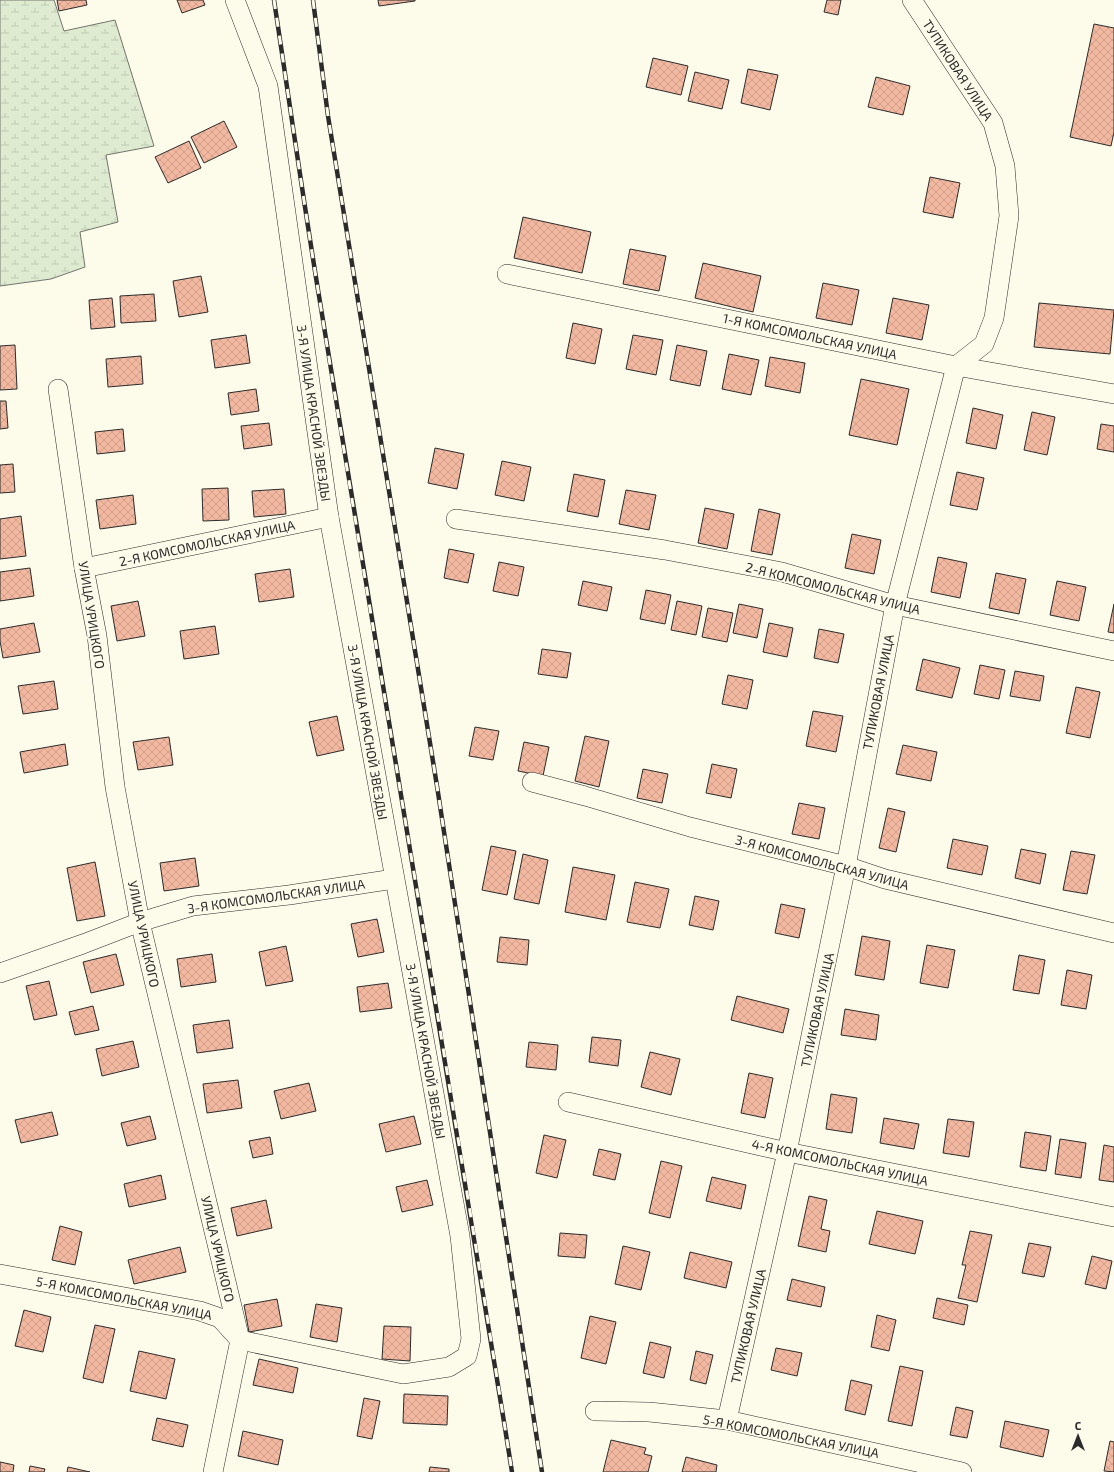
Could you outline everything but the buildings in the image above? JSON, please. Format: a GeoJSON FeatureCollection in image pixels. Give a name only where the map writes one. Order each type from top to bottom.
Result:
{"type":"FeatureCollection","features":[{"type":"Feature","properties":{"kind":"street","name":"3-Я УЛИЦА КРАСНОЙ ЗВЕЗДЫ"},"geometry":{"type":"LineString","coordinates":[[235,0],[268,86],[329,518],[461,1244],[471,1339],[467,1356],[449,1367],[403,1374],[240,1340]]}},
{"type":"Feature","properties":{"kind":"street","name":"ТУПИКОВАЯ УЛИЦА"},"geometry":{"type":"LineString","coordinates":[[726,1420],[788,1152],[846,866],[895,605],[956,366],[984,344],[994,318],[1009,216],[1005,166],[993,123],[912,0]]}},
{"type":"Feature","properties":{"kind":"street","name":"1-Я КОМСОМОЛЬСКАЯ УЛИЦА"},"geometry":{"type":"LineString","coordinates":[[507,274],[956,366],[1114,394]]}},
{"type":"Feature","properties":{"kind":"street","name":"УЛИЦА УРИЦКОГО"},"geometry":{"type":"LineString","coordinates":[[58,389],[84,568],[97,636],[115,787],[140,922],[240,1340],[213,1472]]}},
{"type":"Feature","properties":{"kind":"street","name":"2-Я КОМСОМОЛЬСКАЯ УЛИЦА"},"geometry":{"type":"LineString","coordinates":[[84,568],[329,518]]}},
{"type":"Feature","properties":{"kind":"street","name":"2-Я КОМСОМОЛЬСКАЯ УЛИЦА"},"geometry":{"type":"LineString","coordinates":[[456,519],[665,550],[782,572],[895,605],[1114,651]]}},
{"type":"Feature","properties":{"kind":"street","name":"3-Я КОМСОМОЛЬСКАЯ УЛИЦА"},"geometry":{"type":"LineString","coordinates":[[532,782],[585,796],[690,828],[846,866],[885,880],[1114,933]]}},
{"type":"Feature","properties":{"kind":"street","name":"3-Я КОМСОМОЛЬСКАЯ УЛИЦА"},"geometry":{"type":"LineString","coordinates":[[0,973],[140,922],[193,906],[289,895],[394,879]]}},
{"type":"Feature","properties":{"kind":"street","name":"4-Я КОМСОМОЛЬСКАЯ УЛИЦА"},"geometry":{"type":"LineString","coordinates":[[568,1102],[788,1152],[1114,1217]]}},
{"type":"Feature","properties":{"kind":"street","name":"5-Я КОМСОМОЛЬСКАЯ УЛИЦА"},"geometry":{"type":"LineString","coordinates":[[0,1274],[200,1311],[220,1318],[240,1340]]}},
{"type":"Feature","properties":{"kind":"street","name":"5-Я КОМСОМОЛЬСКАЯ УЛИЦА"},"geometry":{"type":"LineString","coordinates":[[595,1411],[649,1412],[726,1420],[962,1472]]}},
{"type":"Feature","properties":{"kind":"green space"},"geometry":{"type":"Polygon","coordinates":[[[0,0],[54,0],[64,31],[115,20],[154,146],[106,155],[118,222],[80,232],[85,267],[51,279],[0,286],[0,0]]]}},
{"type":"Feature","properties":{"kind":"railway"},"geometry":{"type":"LineString","coordinates":[[274,0],[319,296],[465,1178],[512,1472]]}},
{"type":"Feature","properties":{"kind":"railway"},"geometry":{"type":"LineString","coordinates":[[313,0],[328,116],[437,786],[542,1472]]}}]}
